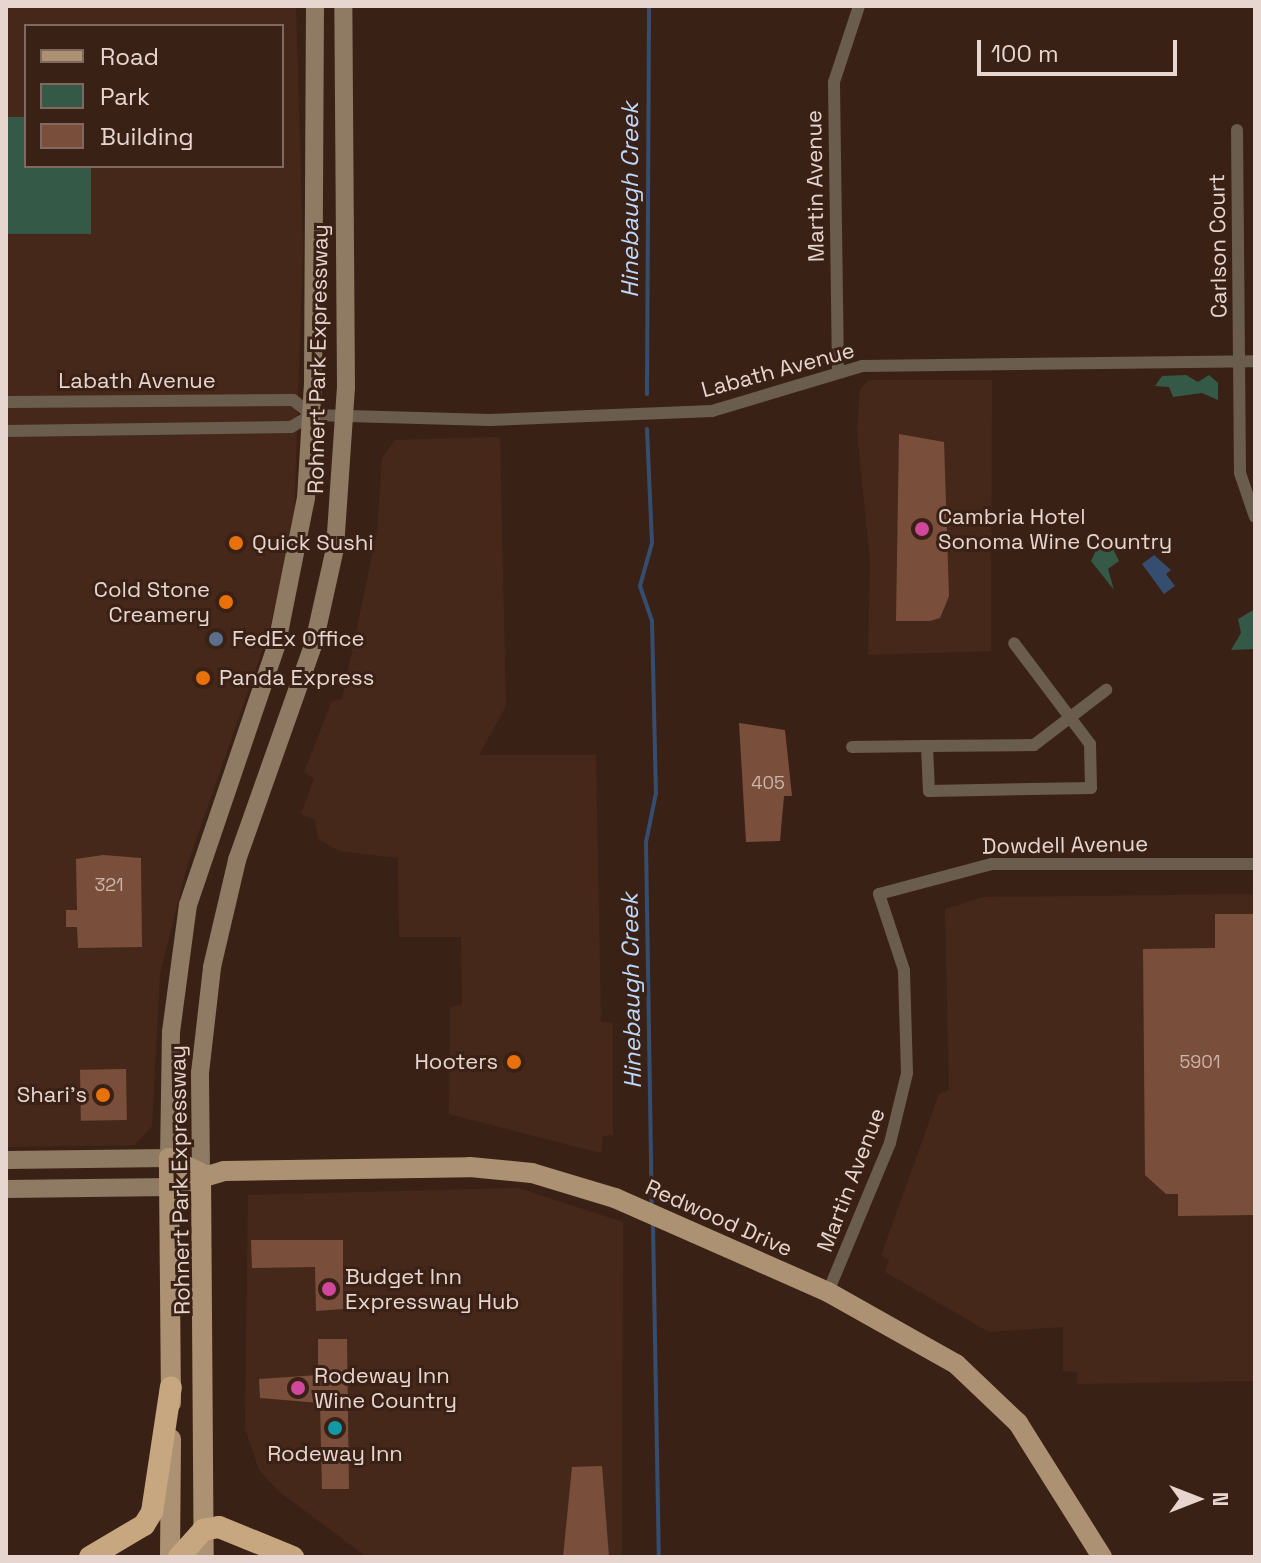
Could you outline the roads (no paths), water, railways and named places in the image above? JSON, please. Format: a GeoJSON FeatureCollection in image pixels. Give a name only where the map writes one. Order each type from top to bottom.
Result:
{"type":"FeatureCollection","features":[{"type":"Feature","properties":{"kind":"highway"},"geometry":{"type":"LineString","coordinates":[[90,1557],[144,1525],[152,1512],[171,1387]]}},
{"type":"Feature","properties":{"kind":"highway"},"geometry":{"type":"LineString","coordinates":[[179,1557],[203,1530],[226,1527],[293,1557]]}},
{"type":"Feature","properties":{"kind":"main road","name":"Rohnert Park Expressway"},"geometry":{"type":"LineString","coordinates":[[170,1557],[169,1158],[177,964],[188,905],[291,592],[312,415],[315,6]]}},
{"type":"Feature","properties":{"kind":"main road","name":"Rohnert Park Expressway"},"geometry":{"type":"LineString","coordinates":[[204,1557],[200,1073],[212,967],[260,791],[322,606],[335,548],[345,416],[343,6]]}},
{"type":"Feature","properties":{"kind":"main road"},"geometry":{"type":"LineString","coordinates":[[230,781],[260,791]]}},
{"type":"Feature","properties":{"kind":"main road","name":"Redwood Drive"},"geometry":{"type":"LineString","coordinates":[[6,1160],[169,1158],[201,1173]]}},
{"type":"Feature","properties":{"kind":"main road","name":"Redwood Drive"},"geometry":{"type":"LineString","coordinates":[[6,1189],[171,1187],[201,1173],[514,1170],[633,1206],[828,1292],[920,1338],[984,1386],[1047,1462],[1102,1557]]}},
{"type":"Feature","properties":{"kind":"street","name":"Martin Avenue"},"geometry":{"type":"LineString","coordinates":[[838,371],[834,82],[859,6]]}},
{"type":"Feature","properties":{"kind":"street","name":"Carlson Court"},"geometry":{"type":"LineString","coordinates":[[1237,130],[1240,473],[1255,517]]}},
{"type":"Feature","properties":{"kind":"street","name":"Labath Avenue"},"geometry":{"type":"LineString","coordinates":[[6,431],[291,427],[312,415],[665,412],[740,405],[838,371],[1255,361]]}},
{"type":"Feature","properties":{"kind":"street","name":"Labath Avenue"},"geometry":{"type":"LineString","coordinates":[[6,402],[293,400],[312,415]]}},
{"type":"Feature","properties":{"kind":"street"},"geometry":{"type":"LineString","coordinates":[[927,746],[929,791],[1091,788],[1090,744],[1014,643]]}},
{"type":"Feature","properties":{"kind":"street"},"geometry":{"type":"LineString","coordinates":[[852,747],[1034,745],[1106,690]]}},
{"type":"Feature","properties":{"kind":"street","name":"Dowdell Avenue"},"geometry":{"type":"LineString","coordinates":[[879,894],[992,864],[1255,864]]}},
{"type":"Feature","properties":{"kind":"street","name":"Martin Avenue"},"geometry":{"type":"LineString","coordinates":[[828,1292],[890,1143],[907,1073],[904,970],[879,894]]}},
{"type":"Feature","properties":{"kind":"water"},"geometry":{"type":"Polygon","coordinates":[[[1154,555],[1171,570],[1166,574],[1175,586],[1164,594],[1142,564],[1154,555]]]}},
{"type":"Feature","properties":{"kind":"waterway","name":"Hinebaugh Creek"},"geometry":{"type":"LineString","coordinates":[[647,394],[649,6]]}},
{"type":"Feature","properties":{"kind":"waterway","name":"Hinebaugh Creek"},"geometry":{"type":"LineString","coordinates":[[647,429],[652,543],[640,586],[652,620],[656,793],[646,842],[652,1207]]}},
{"type":"Feature","properties":{"kind":"waterway","name":"Hinebaugh Creek"},"geometry":{"type":"LineString","coordinates":[[653,1224],[659,1557]]}},
{"type":"Feature","properties":{"kind":"place","name":"Cambria Hotel Sonoma Wine Country"},"geometry":{"type":"Point","coordinates":[922,529]}},
{"type":"Feature","properties":{"kind":"place","name":"Quick Sushi"},"geometry":{"type":"Point","coordinates":[236,543]}},
{"type":"Feature","properties":{"kind":"place","name":"Cold Stone Creamery"},"geometry":{"type":"Point","coordinates":[226,602]}},
{"type":"Feature","properties":{"kind":"place","name":"FedEx Office"},"geometry":{"type":"Point","coordinates":[216,639]}},
{"type":"Feature","properties":{"kind":"place","name":"Panda Express"},"geometry":{"type":"Point","coordinates":[203,678]}},
{"type":"Feature","properties":{"kind":"place","name":"Hooters"},"geometry":{"type":"Point","coordinates":[514,1062]}},
{"type":"Feature","properties":{"kind":"place","name":"Shari's"},"geometry":{"type":"Point","coordinates":[103,1095]}},
{"type":"Feature","properties":{"kind":"place","name":"Budget Inn Expressway Hub"},"geometry":{"type":"Point","coordinates":[329,1289]}},
{"type":"Feature","properties":{"kind":"place","name":"Rodeway Inn Wine Country"},"geometry":{"type":"Point","coordinates":[298,1388]}},
{"type":"Feature","properties":{"kind":"place","name":"Rodeway Inn"},"geometry":{"type":"Point","coordinates":[335,1428]}}]}
